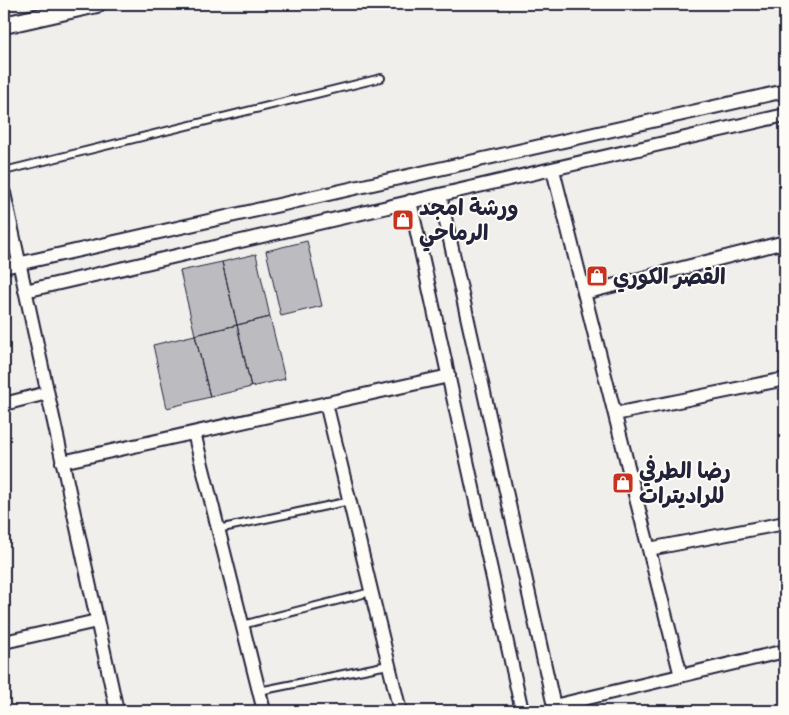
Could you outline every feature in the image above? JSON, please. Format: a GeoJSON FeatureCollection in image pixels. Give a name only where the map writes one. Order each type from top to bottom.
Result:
{"type":"FeatureCollection","features":[{"type":"Feature","properties":{"kind":"main road"},"geometry":{"type":"LineString","coordinates":[[4,25],[96,4]]}},
{"type":"Feature","properties":{"kind":"street"},"geometry":{"type":"LineString","coordinates":[[4,267],[785,91]]}},
{"type":"Feature","properties":{"kind":"street"},"geometry":{"type":"LineString","coordinates":[[25,291],[785,115]]}},
{"type":"Feature","properties":{"kind":"street"},"geometry":{"type":"LineString","coordinates":[[554,170],[681,676]]}},
{"type":"Feature","properties":{"kind":"street"},"geometry":{"type":"LineString","coordinates":[[4,193],[117,711]]}},
{"type":"Feature","properties":{"kind":"street"},"geometry":{"type":"LineString","coordinates":[[440,195],[554,709],[681,676],[785,652]]}},
{"type":"Feature","properties":{"kind":"street"},"geometry":{"type":"LineString","coordinates":[[410,201],[522,711]]}},
{"type":"Feature","properties":{"kind":"street"},"geometry":{"type":"LineString","coordinates":[[584,293],[785,242]]}},
{"type":"Feature","properties":{"kind":"street"},"geometry":{"type":"LineString","coordinates":[[62,462],[449,376]]}},
{"type":"Feature","properties":{"kind":"street"},"geometry":{"type":"LineString","coordinates":[[615,414],[785,379]]}},
{"type":"Feature","properties":{"kind":"street"},"geometry":{"type":"LineString","coordinates":[[4,404],[47,393]]}},
{"type":"Feature","properties":{"kind":"street"},"geometry":{"type":"LineString","coordinates":[[326,403],[400,711]]}},
{"type":"Feature","properties":{"kind":"street"},"geometry":{"type":"LineString","coordinates":[[194,433],[264,711]]}},
{"type":"Feature","properties":{"kind":"street"},"geometry":{"type":"LineString","coordinates":[[649,549],[785,523]]}},
{"type":"Feature","properties":{"kind":"street"},"geometry":{"type":"LineString","coordinates":[[4,642],[97,621]]}},
{"type":"Feature","properties":{"kind":"lane"},"geometry":{"type":"LineString","coordinates":[[4,171],[381,78]]}},
{"type":"Feature","properties":{"kind":"lane"},"geometry":{"type":"LineString","coordinates":[[218,530],[350,501]]}},
{"type":"Feature","properties":{"kind":"lane"},"geometry":{"type":"LineString","coordinates":[[242,625],[371,592]]}},
{"type":"Feature","properties":{"kind":"lane"},"geometry":{"type":"LineString","coordinates":[[259,691],[388,665]]}},
{"type":"Feature","properties":{"kind":"building"},"geometry":{"type":"Polygon","coordinates":[[[307,241],[322,306],[281,316],[266,251],[307,241]]]}},
{"type":"Feature","properties":{"kind":"building"},"geometry":{"type":"Polygon","coordinates":[[[256,254],[270,317],[237,325],[222,262],[256,254]]]}},
{"type":"Feature","properties":{"kind":"building"},"geometry":{"type":"Polygon","coordinates":[[[222,262],[237,325],[195,335],[180,271],[222,262]]]}},
{"type":"Feature","properties":{"kind":"building"},"geometry":{"type":"Polygon","coordinates":[[[270,317],[285,379],[251,387],[237,325],[270,317]]]}},
{"type":"Feature","properties":{"kind":"building"},"geometry":{"type":"Polygon","coordinates":[[[237,325],[251,387],[210,397],[195,335],[237,325]]]}},
{"type":"Feature","properties":{"kind":"building"},"geometry":{"type":"Polygon","coordinates":[[[195,335],[210,397],[167,408],[153,345],[195,335]]]}},
{"type":"Feature","properties":{"kind":"place","name":"ورشة امجد الرماحي"},"geometry":{"type":"Point","coordinates":[403,220]}},
{"type":"Feature","properties":{"kind":"place","name":"القصر الكوري"},"geometry":{"type":"Point","coordinates":[597,276]}},
{"type":"Feature","properties":{"kind":"place","name":"رضا الطرفي للراديترات"},"geometry":{"type":"Point","coordinates":[623,483]}}]}
